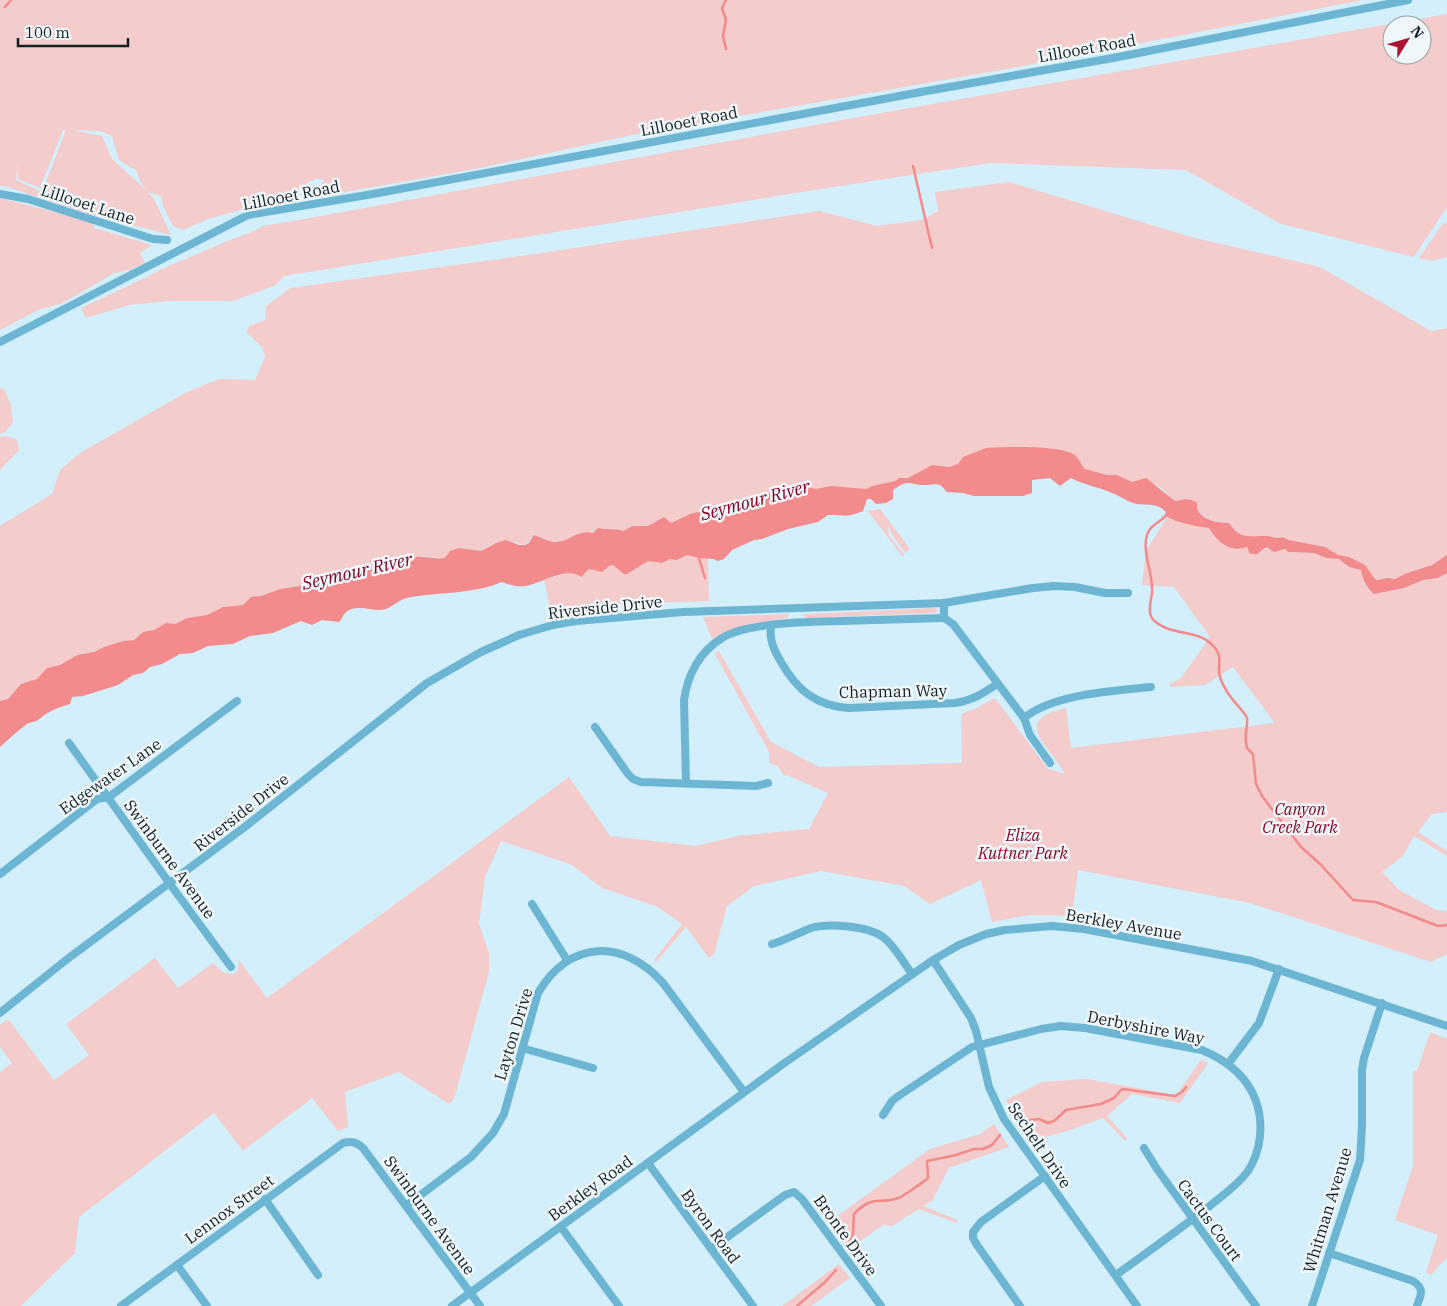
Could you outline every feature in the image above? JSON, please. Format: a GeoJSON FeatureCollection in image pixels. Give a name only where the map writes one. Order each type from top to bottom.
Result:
{"type":"FeatureCollection","features":[{"type":"Feature","properties":{"kind":"street","name":"Lillooet Road"},"geometry":{"type":"LineString","coordinates":[[0,342],[248,215],[365,196],[1142,52],[1408,0]]}},
{"type":"Feature","properties":{"kind":"street","name":"Lillooet Lane"},"geometry":{"type":"LineString","coordinates":[[0,194],[28,199],[153,239],[168,240]]}},
{"type":"Feature","properties":{"kind":"street","name":"Riverside Drive"},"geometry":{"type":"LineString","coordinates":[[0,1013],[66,960],[246,826],[427,683],[460,662],[501,642],[532,630],[576,621],[683,612],[944,603],[1054,586],[1075,587],[1105,593],[1128,593]]}},
{"type":"Feature","properties":{"kind":"street"},"geometry":{"type":"LineString","coordinates":[[944,603],[944,618]]}},
{"type":"Feature","properties":{"kind":"street"},"geometry":{"type":"LineString","coordinates":[[796,609],[796,623]]}},
{"type":"Feature","properties":{"kind":"street"},"geometry":{"type":"LineString","coordinates":[[686,783],[684,701],[686,688],[693,670],[706,651],[722,637],[757,627],[796,623],[944,618],[952,624],[1024,718],[1030,735],[1050,763]]}},
{"type":"Feature","properties":{"kind":"street","name":"Chapman Way"},"geometry":{"type":"LineString","coordinates":[[771,626],[772,646],[790,676],[806,694],[834,708],[955,704],[978,696],[997,684]]}},
{"type":"Feature","properties":{"kind":"street"},"geometry":{"type":"LineString","coordinates":[[1024,718],[1032,712],[1055,702],[1151,687]]}},
{"type":"Feature","properties":{"kind":"street","name":"Edgewater Lane"},"geometry":{"type":"LineString","coordinates":[[0,874],[97,799],[108,797],[237,701]]}},
{"type":"Feature","properties":{"kind":"street"},"geometry":{"type":"LineString","coordinates":[[595,727],[628,774],[633,779],[641,782],[756,786],[768,783]]}},
{"type":"Feature","properties":{"kind":"street","name":"Swinburne Avenue"},"geometry":{"type":"LineString","coordinates":[[69,743],[231,967]]}},
{"type":"Feature","properties":{"kind":"street"},"geometry":{"type":"LineString","coordinates":[[532,904],[567,960]]}},
{"type":"Feature","properties":{"kind":"street"},"geometry":{"type":"LineString","coordinates":[[772,944],[823,926],[838,925],[863,929],[883,936],[912,974]]}},
{"type":"Feature","properties":{"kind":"street","name":"Berkley Avenue"},"geometry":{"type":"LineString","coordinates":[[744,1092],[933,960],[958,946],[986,934],[1025,927],[1052,926],[1084,929],[1223,955],[1279,969],[1447,1026]]}},
{"type":"Feature","properties":{"kind":"street","name":"Layton Drive"},"geometry":{"type":"LineString","coordinates":[[406,1206],[471,1157],[493,1133],[504,1114],[538,993],[550,975],[567,960],[586,953],[608,951],[641,962],[663,983],[744,1092]]}},
{"type":"Feature","properties":{"kind":"street","name":"Sechelt Drive"},"geometry":{"type":"LineString","coordinates":[[933,960],[972,1018],[989,1087],[1004,1119],[1137,1306]]}},
{"type":"Feature","properties":{"kind":"street"},"geometry":{"type":"LineString","coordinates":[[1228,1064],[1259,1023],[1279,969]]}},
{"type":"Feature","properties":{"kind":"street","name":"Whitman Avenue"},"geometry":{"type":"LineString","coordinates":[[1312,1306],[1360,1160],[1362,1070],[1364,1058],[1382,1004]]}},
{"type":"Feature","properties":{"kind":"street","name":"Derbyshire Way"},"geometry":{"type":"LineString","coordinates":[[884,1115],[892,1101],[897,1097],[960,1054],[979,1044],[1061,1026],[1085,1028],[1202,1050],[1228,1064],[1245,1080],[1252,1092],[1260,1118],[1260,1142],[1253,1163],[1241,1180],[1193,1219],[1116,1275]]}},
{"type":"Feature","properties":{"kind":"street"},"geometry":{"type":"LineString","coordinates":[[522,1048],[593,1068]]}},
{"type":"Feature","properties":{"kind":"street","name":"Berkley Road"},"geometry":{"type":"LineString","coordinates":[[452,1306],[744,1092]]}},
{"type":"Feature","properties":{"kind":"street","name":"Lennox Street"},"geometry":{"type":"LineString","coordinates":[[121,1306],[343,1143],[350,1141],[357,1143]]}},
{"type":"Feature","properties":{"kind":"street","name":"Swinburne Avenue"},"geometry":{"type":"LineString","coordinates":[[357,1143],[363,1148],[480,1306]]}},
{"type":"Feature","properties":{"kind":"street","name":"Cactus Court"},"geometry":{"type":"LineString","coordinates":[[1144,1148],[1256,1306]]}},
{"type":"Feature","properties":{"kind":"street","name":"Byron Road"},"geometry":{"type":"LineString","coordinates":[[648,1163],[753,1306]]}},
{"type":"Feature","properties":{"kind":"street"},"geometry":{"type":"LineString","coordinates":[[1020,1306],[977,1245],[973,1238],[973,1232],[981,1222],[1045,1176]]}},
{"type":"Feature","properties":{"kind":"street","name":"Bronte Drive"},"geometry":{"type":"LineString","coordinates":[[711,1249],[785,1195],[794,1192],[802,1198],[881,1306]]}},
{"type":"Feature","properties":{"kind":"street"},"geometry":{"type":"LineString","coordinates":[[265,1199],[318,1275]]}},
{"type":"Feature","properties":{"kind":"street"},"geometry":{"type":"LineString","coordinates":[[561,1227],[619,1306]]}},
{"type":"Feature","properties":{"kind":"street"},"geometry":{"type":"LineString","coordinates":[[1330,1253],[1413,1281],[1419,1286],[1421,1291],[1417,1306]]}},
{"type":"Feature","properties":{"kind":"street"},"geometry":{"type":"LineString","coordinates":[[177,1265],[207,1306]]}},
{"type":"Feature","properties":{"kind":"green space"},"geometry":{"type":"Polygon","coordinates":[[[0,0],[1363,0],[1018,67],[632,135],[480,168],[334,194],[324,192],[321,184],[324,181],[322,179],[315,179],[303,185],[297,192],[281,203],[248,208],[208,219],[183,230],[173,226],[163,206],[161,196],[148,192],[154,199],[171,235],[88,214],[5,186],[0,186],[0,0]],[[63,130],[40,188],[18,179],[18,160],[16,180],[42,192],[66,130],[63,130]],[[72,130],[102,136],[112,159],[146,190],[139,179],[137,171],[119,160],[112,136],[100,131],[72,130]]]}},
{"type":"Feature","properties":{"kind":"green space"},"geometry":{"type":"Polygon","coordinates":[[[1447,14],[1447,207],[1414,257],[1281,224],[1186,170],[990,163],[284,276],[276,285],[233,301],[168,301],[129,305],[86,318],[81,308],[164,268],[263,226],[853,118],[1382,25],[1382,65],[1432,65],[1432,17],[1447,14]]]}},
{"type":"Feature","properties":{"kind":"green space"},"geometry":{"type":"Polygon","coordinates":[[[1009,182],[1191,237],[1320,267],[1431,331],[1447,328],[1447,555],[1432,565],[1395,579],[1378,580],[1375,579],[1365,565],[1349,557],[1338,555],[1324,547],[1283,537],[1242,535],[1233,529],[1229,523],[1206,518],[1196,507],[1179,500],[1175,501],[1160,487],[1151,483],[1132,482],[1117,475],[1107,475],[1085,469],[1077,457],[1051,448],[1030,449],[963,457],[958,464],[949,467],[932,465],[908,478],[899,478],[895,481],[872,486],[867,489],[831,486],[816,489],[802,486],[781,494],[771,492],[764,498],[758,497],[747,502],[729,504],[714,513],[704,514],[698,512],[690,514],[671,523],[664,518],[648,526],[634,526],[623,531],[598,528],[593,533],[577,534],[559,542],[534,535],[524,544],[500,541],[481,551],[459,548],[445,558],[440,559],[423,556],[413,561],[404,560],[397,565],[383,562],[371,570],[361,570],[350,575],[339,574],[328,579],[312,580],[300,586],[251,597],[243,605],[223,607],[207,615],[187,618],[175,624],[166,623],[154,630],[143,632],[134,640],[123,641],[94,652],[77,655],[60,665],[47,668],[38,679],[21,684],[8,699],[0,701],[0,526],[52,494],[60,470],[80,453],[187,392],[219,379],[255,380],[265,357],[262,347],[247,333],[249,326],[265,320],[266,306],[290,288],[535,254],[819,211],[877,226],[922,220],[938,211],[935,192],[1009,182]]]}},
{"type":"Feature","properties":{"kind":"green space"},"geometry":{"type":"Polygon","coordinates":[[[0,198],[94,222],[94,228],[152,245],[140,253],[145,263],[129,270],[114,273],[63,303],[38,310],[0,330],[0,198]]]}},
{"type":"Feature","properties":{"kind":"green space"},"geometry":{"type":"Polygon","coordinates":[[[1443,223],[1447,224],[1447,257],[1432,261],[1419,258],[1443,223]]]}},
{"type":"Feature","properties":{"kind":"green space"},"geometry":{"type":"Polygon","coordinates":[[[0,388],[4,389],[11,405],[13,422],[5,432],[0,434],[0,388]]]}},
{"type":"Feature","properties":{"kind":"green space"},"geometry":{"type":"Polygon","coordinates":[[[7,436],[17,440],[19,450],[0,470],[0,437],[7,436]]]}},
{"type":"Feature","properties":{"kind":"green space"},"geometry":{"type":"Polygon","coordinates":[[[880,509],[910,549],[905,553],[889,527],[889,535],[904,555],[902,556],[868,511],[880,509]]]}},
{"type":"Feature","properties":{"kind":"green space"},"geometry":{"type":"Polygon","coordinates":[[[1167,517],[1209,528],[1215,538],[1229,547],[1240,548],[1246,546],[1259,554],[1267,547],[1285,549],[1294,553],[1314,553],[1326,558],[1339,559],[1349,567],[1362,570],[1365,583],[1374,594],[1404,588],[1423,580],[1438,578],[1447,573],[1447,812],[1432,814],[1418,832],[1447,851],[1447,856],[1414,836],[1403,856],[1382,872],[1399,890],[1436,910],[1447,911],[1447,954],[1431,962],[1250,903],[1078,870],[1072,916],[1029,915],[992,922],[981,880],[930,904],[904,886],[821,871],[754,886],[727,906],[714,955],[709,958],[686,927],[656,962],[654,960],[682,924],[658,907],[602,888],[572,865],[501,841],[485,877],[479,924],[489,953],[489,972],[454,1099],[449,1104],[399,1072],[345,1092],[348,1127],[338,1131],[312,1098],[243,1151],[214,1113],[79,1217],[75,1253],[21,1306],[0,1306],[0,1072],[12,1063],[0,1047],[0,1025],[8,1019],[54,1080],[89,1055],[66,1024],[155,958],[178,988],[213,963],[224,973],[234,974],[238,970],[239,960],[267,998],[569,777],[610,836],[695,846],[737,836],[809,829],[828,793],[787,775],[784,776],[778,766],[769,763],[769,752],[715,654],[719,651],[771,742],[819,767],[962,763],[961,714],[995,698],[1048,769],[1065,774],[1044,745],[1037,727],[1040,720],[1049,713],[1066,708],[1071,748],[1275,723],[1233,667],[1205,685],[1170,687],[1170,684],[1181,678],[1210,637],[1174,587],[1142,585],[1146,551],[1167,517]]]}},
{"type":"Feature","properties":{"kind":"green space"},"geometry":{"type":"Polygon","coordinates":[[[687,555],[708,558],[709,601],[610,605],[551,613],[544,580],[568,574],[581,577],[589,569],[614,565],[624,574],[627,574],[648,561],[662,563],[670,559],[677,560],[687,555]]]}},
{"type":"Feature","properties":{"kind":"green space"},"geometry":{"type":"Polygon","coordinates":[[[937,609],[936,613],[806,618],[803,615],[805,614],[937,609]]]}},
{"type":"Feature","properties":{"kind":"green space"},"geometry":{"type":"Polygon","coordinates":[[[788,614],[788,618],[739,627],[712,639],[703,617],[788,614]]]}},
{"type":"Feature","properties":{"kind":"green space"},"geometry":{"type":"Polygon","coordinates":[[[1430,1032],[1447,1039],[1447,1257],[1431,1275],[1426,1272],[1438,1235],[1395,1220],[1413,1166],[1413,1071],[1417,1071],[1430,1032]]]}},
{"type":"Feature","properties":{"kind":"green space"},"geometry":{"type":"Polygon","coordinates":[[[1201,1060],[1208,1063],[1180,1103],[1132,1094],[1107,1116],[1127,1138],[1125,1141],[1103,1118],[1032,1141],[1006,1100],[1042,1082],[1087,1079],[1176,1095],[1201,1060]]]}},
{"type":"Feature","properties":{"kind":"green space"},"geometry":{"type":"Polygon","coordinates":[[[994,1124],[1009,1147],[949,1168],[932,1201],[923,1206],[958,1220],[956,1223],[919,1209],[892,1226],[883,1225],[849,1249],[829,1222],[930,1149],[980,1134],[994,1124]]]}},
{"type":"Feature","properties":{"kind":"green space"},"geometry":{"type":"Polygon","coordinates":[[[839,1264],[850,1278],[811,1306],[782,1306],[839,1264]]]}},
{"type":"Feature","properties":{"kind":"water","name":"Seymour River"},"geometry":{"type":"Polygon","coordinates":[[[1031,447],[1055,449],[1075,455],[1085,469],[1107,475],[1117,475],[1132,482],[1146,478],[1175,501],[1186,499],[1194,501],[1197,503],[1199,513],[1203,516],[1213,521],[1229,523],[1233,529],[1242,535],[1283,537],[1289,540],[1325,547],[1338,555],[1349,557],[1365,565],[1375,579],[1378,580],[1395,579],[1432,565],[1447,555],[1447,573],[1438,578],[1423,580],[1404,588],[1374,594],[1365,583],[1361,570],[1349,567],[1339,559],[1326,558],[1314,553],[1288,552],[1285,549],[1274,552],[1267,547],[1256,554],[1249,553],[1246,547],[1235,549],[1220,542],[1209,528],[1173,520],[1165,515],[1166,512],[1155,505],[1133,503],[1115,494],[1071,478],[1060,486],[1050,478],[1032,480],[1032,493],[1023,496],[974,496],[947,492],[938,484],[921,485],[907,483],[893,490],[893,499],[886,503],[876,504],[871,499],[867,499],[863,511],[849,515],[828,515],[818,522],[754,540],[732,550],[724,559],[718,561],[687,555],[677,560],[670,559],[662,563],[648,561],[627,574],[624,574],[613,565],[602,572],[589,569],[581,577],[575,574],[561,574],[526,586],[514,586],[502,582],[468,591],[411,597],[381,610],[354,608],[345,613],[339,622],[322,620],[312,625],[301,621],[273,633],[250,636],[233,644],[208,646],[193,653],[180,654],[162,664],[150,667],[143,673],[133,675],[118,685],[83,696],[72,697],[70,704],[53,710],[37,721],[27,724],[0,747],[0,701],[8,699],[21,684],[37,679],[47,668],[60,665],[77,655],[94,652],[123,641],[134,640],[143,632],[154,630],[166,623],[175,624],[187,618],[207,615],[223,607],[243,605],[251,597],[300,586],[312,580],[328,579],[339,574],[350,575],[361,570],[371,570],[383,562],[397,565],[404,560],[413,561],[416,557],[445,558],[450,551],[459,548],[481,551],[506,540],[519,545],[525,545],[529,543],[534,535],[559,542],[577,534],[593,533],[598,528],[623,531],[633,526],[648,526],[664,517],[671,523],[690,514],[698,512],[704,514],[714,513],[729,504],[747,502],[758,497],[764,497],[771,492],[781,494],[802,486],[816,489],[831,486],[867,489],[872,486],[895,481],[899,478],[908,478],[932,465],[949,467],[958,464],[963,457],[986,448],[1031,447]]]}},
{"type":"Feature","properties":{"kind":"waterway"},"geometry":{"type":"LineString","coordinates":[[5,7],[11,0]]}},
{"type":"Feature","properties":{"kind":"waterway"},"geometry":{"type":"LineString","coordinates":[[726,0],[722,8],[726,20],[723,36],[726,49]]}},
{"type":"Feature","properties":{"kind":"waterway"},"geometry":{"type":"LineString","coordinates":[[913,166],[932,248]]}},
{"type":"Feature","properties":{"kind":"waterway"},"geometry":{"type":"LineString","coordinates":[[1167,514],[1148,531],[1146,541],[1146,555],[1151,575],[1151,616],[1164,627],[1204,639],[1217,651],[1223,684],[1247,718],[1247,748],[1253,754],[1256,784],[1262,796],[1301,847],[1321,865],[1353,900],[1376,902],[1438,926],[1447,925]]}},
{"type":"Feature","properties":{"kind":"waterway"},"geometry":{"type":"LineString","coordinates":[[698,555],[705,578]]}},
{"type":"Feature","properties":{"kind":"waterway"},"geometry":{"type":"LineString","coordinates":[[1022,1121],[1039,1119],[1048,1123],[1054,1121],[1066,1110],[1101,1104],[1114,1098],[1122,1089],[1175,1096],[1186,1087]]}},
{"type":"Feature","properties":{"kind":"waterway"},"geometry":{"type":"LineString","coordinates":[[849,1242],[853,1234],[854,1214],[866,1204],[900,1197],[928,1178],[927,1161],[974,1149],[983,1149],[992,1145],[1000,1135]]}},
{"type":"Feature","properties":{"kind":"waterway"},"geometry":{"type":"LineString","coordinates":[[797,1306],[836,1270]]}},
{"type":"Feature","properties":{"kind":"park label","name":"Canyon Creek Park"},"geometry":{"type":"Point","coordinates":[1300,818]}},
{"type":"Feature","properties":{"kind":"park label","name":"Eliza Kuttner Park"},"geometry":{"type":"Point","coordinates":[1023,844]}}]}
